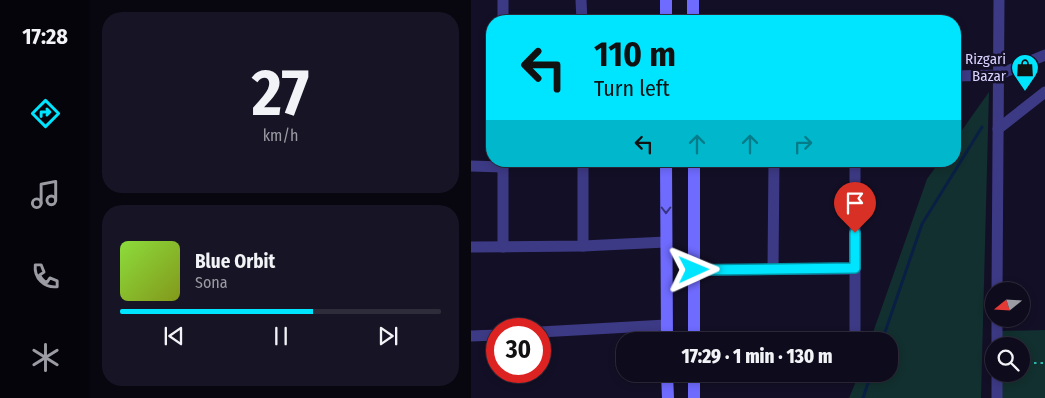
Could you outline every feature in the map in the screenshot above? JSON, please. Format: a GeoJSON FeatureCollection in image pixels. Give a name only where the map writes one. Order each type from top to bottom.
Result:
{"type":"FeatureCollection","features":[{"type":"Feature","properties":{"kind":"main road"},"geometry":{"type":"LineString","coordinates":[[666,0],[666,15]]}},
{"type":"Feature","properties":{"kind":"main road"},"geometry":{"type":"LineString","coordinates":[[693,0],[693,15]]}},
{"type":"Feature","properties":{"kind":"main road"},"geometry":{"type":"LineString","coordinates":[[666,167],[666,332]]}},
{"type":"Feature","properties":{"kind":"main road"},"geometry":{"type":"LineString","coordinates":[[694,167],[694,332]]}},
{"type":"Feature","properties":{"kind":"main road"},"geometry":{"type":"LineString","coordinates":[[667,382],[668,398]]}},
{"type":"Feature","properties":{"kind":"main road"},"geometry":{"type":"LineString","coordinates":[[694,382],[694,398]]}},
{"type":"Feature","properties":{"kind":"street"},"geometry":{"type":"LineString","coordinates":[[503,0],[503,15]]}},
{"type":"Feature","properties":{"kind":"street"},"geometry":{"type":"LineString","coordinates":[[581,0],[582,15]]}},
{"type":"Feature","properties":{"kind":"street"},"geometry":{"type":"LineString","coordinates":[[997,282],[999,0]]}},
{"type":"Feature","properties":{"kind":"street"},"geometry":{"type":"LineString","coordinates":[[961,76],[998,75],[1045,55]]}},
{"type":"Feature","properties":{"kind":"street"},"geometry":{"type":"LineString","coordinates":[[998,129],[1045,92]]}},
{"type":"Feature","properties":{"kind":"street"},"geometry":{"type":"LineString","coordinates":[[471,166],[486,165]]}},
{"type":"Feature","properties":{"kind":"street"},"geometry":{"type":"LineString","coordinates":[[503,167],[503,247]]}},
{"type":"Feature","properties":{"kind":"street"},"geometry":{"type":"LineString","coordinates":[[583,167],[583,246]]}},
{"type":"Feature","properties":{"kind":"street"},"geometry":{"type":"LineString","coordinates":[[773,269],[775,167]]}},
{"type":"Feature","properties":{"kind":"street"},"geometry":{"type":"LineString","coordinates":[[855,167],[855,332]]}},
{"type":"Feature","properties":{"kind":"street"},"geometry":{"type":"LineString","coordinates":[[471,247],[583,246],[666,242]]}},
{"type":"Feature","properties":{"kind":"street"},"geometry":{"type":"LineString","coordinates":[[694,270],[855,268]]}},
{"type":"Feature","properties":{"kind":"street"},"geometry":{"type":"LineString","coordinates":[[551,331],[666,324]]}},
{"type":"Feature","properties":{"kind":"street"},"geometry":{"type":"LineString","coordinates":[[471,336],[486,335]]}},
{"type":"Feature","properties":{"kind":"street"},"geometry":{"type":"LineString","coordinates":[[997,382],[997,398]]}},
{"type":"Feature","properties":{"kind":"path"},"geometry":{"type":"LineString","coordinates":[[1030,363],[1045,363]]}},
{"type":"Feature","properties":{"kind":"green space"},"geometry":{"type":"Polygon","coordinates":[[[989,92],[981,398],[849,398],[856,382],[898,382],[898,332],[873,332],[927,179],[936,167],[961,167],[961,132],[989,92]]]}},
{"type":"Feature","properties":{"kind":"green space"},"geometry":{"type":"Polygon","coordinates":[[[1045,330],[1045,398],[999,398],[999,382],[1030,382],[1030,337],[1000,337],[1000,331],[1045,330]]]}},
{"type":"Feature","properties":{"kind":"waterway"},"geometry":{"type":"LineString","coordinates":[[961,161],[982,127]]}},
{"type":"Feature","properties":{"kind":"waterway"},"geometry":{"type":"LineString","coordinates":[[885,332],[922,224],[957,167]]}},
{"type":"Feature","properties":{"kind":"waterway"},"geometry":{"type":"LineString","coordinates":[[863,398],[868,382]]}},
{"type":"Feature","properties":{"kind":"place","name":"Rizgari Bazar"},"geometry":{"type":"Point","coordinates":[1025,92]}},
{"type":"Feature","properties":{"kind":"route"},"geometry":{"type":"LineString","coordinates":[[694,270],[855,268],[855,233]]}}]}
